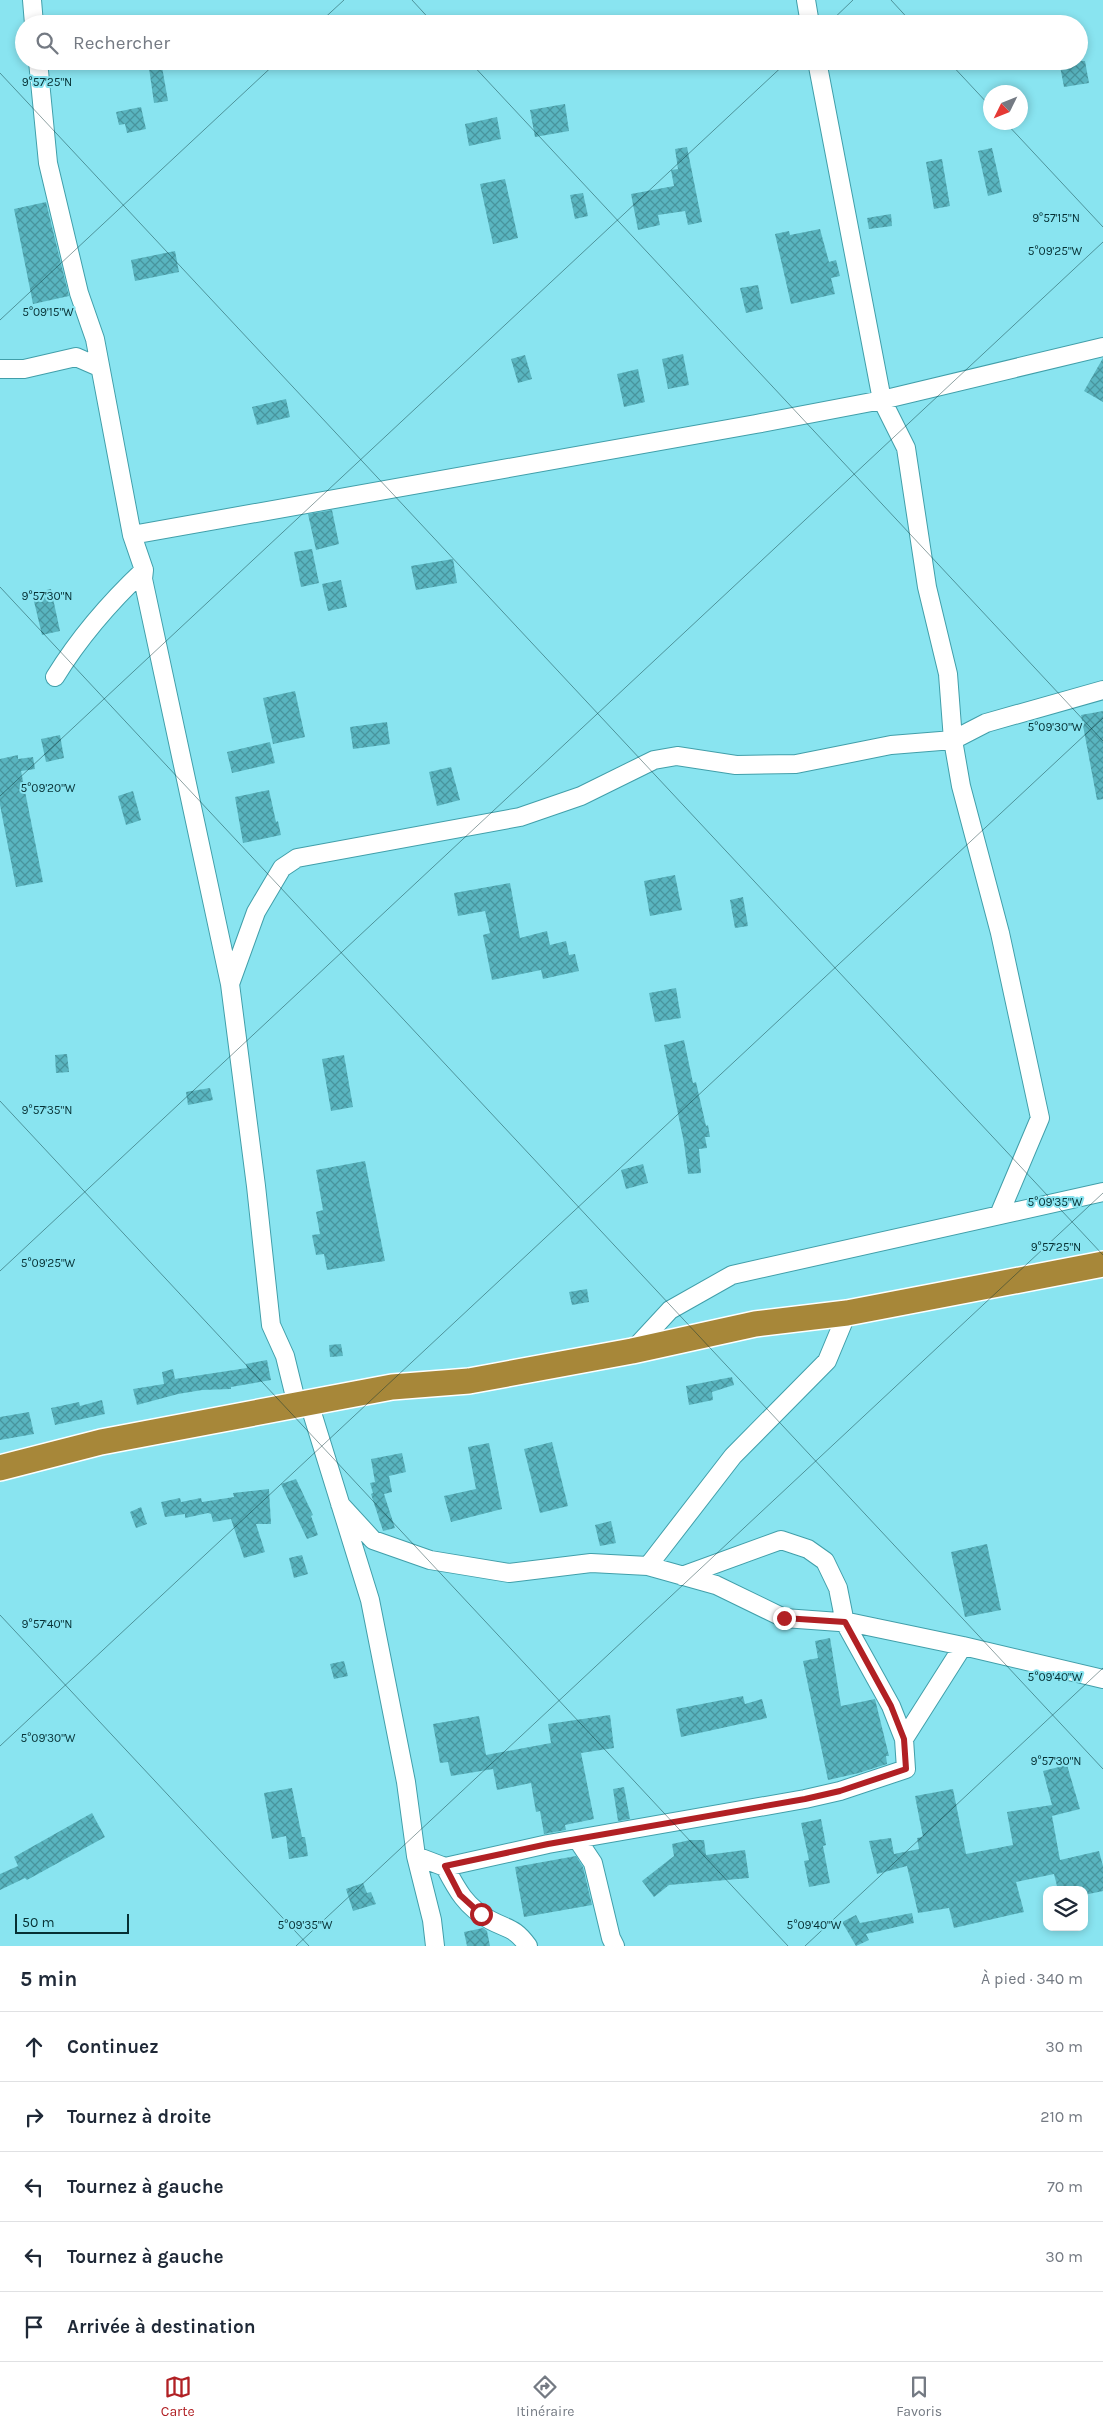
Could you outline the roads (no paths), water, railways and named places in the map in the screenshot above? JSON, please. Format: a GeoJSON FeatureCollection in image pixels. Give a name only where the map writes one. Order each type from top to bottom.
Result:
{"type":"FeatureCollection","features":[{"type":"Feature","properties":{"kind":"highway"},"geometry":{"type":"LineString","coordinates":[[0,1468],[101,1442],[392,1387],[469,1381],[632,1351],[755,1324],[848,1313],[1103,1264]]}},
{"type":"Feature","properties":{"kind":"street"},"geometry":{"type":"LineString","coordinates":[[32,0],[33,15]]}},
{"type":"Feature","properties":{"kind":"street"},"geometry":{"type":"LineString","coordinates":[[806,0],[808,15]]}},
{"type":"Feature","properties":{"kind":"street"},"geometry":{"type":"LineString","coordinates":[[39,70],[48,163],[79,293],[95,339],[132,535],[144,570],[143,579],[230,984],[256,1186],[271,1326],[285,1356],[340,1504],[370,1600],[406,1782],[416,1856],[432,1920],[435,1946]]}},
{"type":"Feature","properties":{"kind":"street"},"geometry":{"type":"LineString","coordinates":[[820,70],[882,400],[906,448],[927,587],[948,674],[953,740],[961,786],[1000,933],[1040,1118],[999,1215]]}},
{"type":"Feature","properties":{"kind":"street"},"geometry":{"type":"LineString","coordinates":[[132,535],[882,400],[1103,347]]}},
{"type":"Feature","properties":{"kind":"street"},"geometry":{"type":"LineString","coordinates":[[0,369],[24,369],[76,357],[99,367]]}},
{"type":"Feature","properties":{"kind":"street"},"geometry":{"type":"LineString","coordinates":[[54,677],[69,654],[94,624],[123,590],[144,570]]}},
{"type":"Feature","properties":{"kind":"street"},"geometry":{"type":"LineString","coordinates":[[230,984],[256,912],[282,868],[297,858],[520,817],[580,796],[654,760],[677,756],[736,765],[796,764],[891,746],[953,740],[986,723],[1103,690]]}},
{"type":"Feature","properties":{"kind":"street"},"geometry":{"type":"LineString","coordinates":[[632,1351],[670,1310],[732,1275],[1103,1192]]}},
{"type":"Feature","properties":{"kind":"street"},"geometry":{"type":"LineString","coordinates":[[648,1566],[733,1456],[827,1362],[848,1313]]}},
{"type":"Feature","properties":{"kind":"street"},"geometry":{"type":"LineString","coordinates":[[340,1504],[372,1540],[430,1560],[509,1573],[591,1563],[648,1566],[716,1585],[784,1618],[845,1622],[963,1646],[1103,1679]]}},
{"type":"Feature","properties":{"kind":"street"},"geometry":{"type":"LineString","coordinates":[[416,1856],[445,1866],[578,1839],[840,1791],[906,1769],[904,1739],[891,1706],[845,1622],[838,1588],[825,1561],[808,1549],[781,1540],[682,1576]]}},
{"type":"Feature","properties":{"kind":"street"},"geometry":{"type":"LineString","coordinates":[[904,1739],[963,1646]]}},
{"type":"Feature","properties":{"kind":"street"},"geometry":{"type":"LineString","coordinates":[[578,1839],[592,1863],[611,1938],[615,1946]]}},
{"type":"Feature","properties":{"kind":"street"},"geometry":{"type":"LineString","coordinates":[[445,1866],[460,1895],[481,1914],[517,1932],[528,1946]]}}]}
